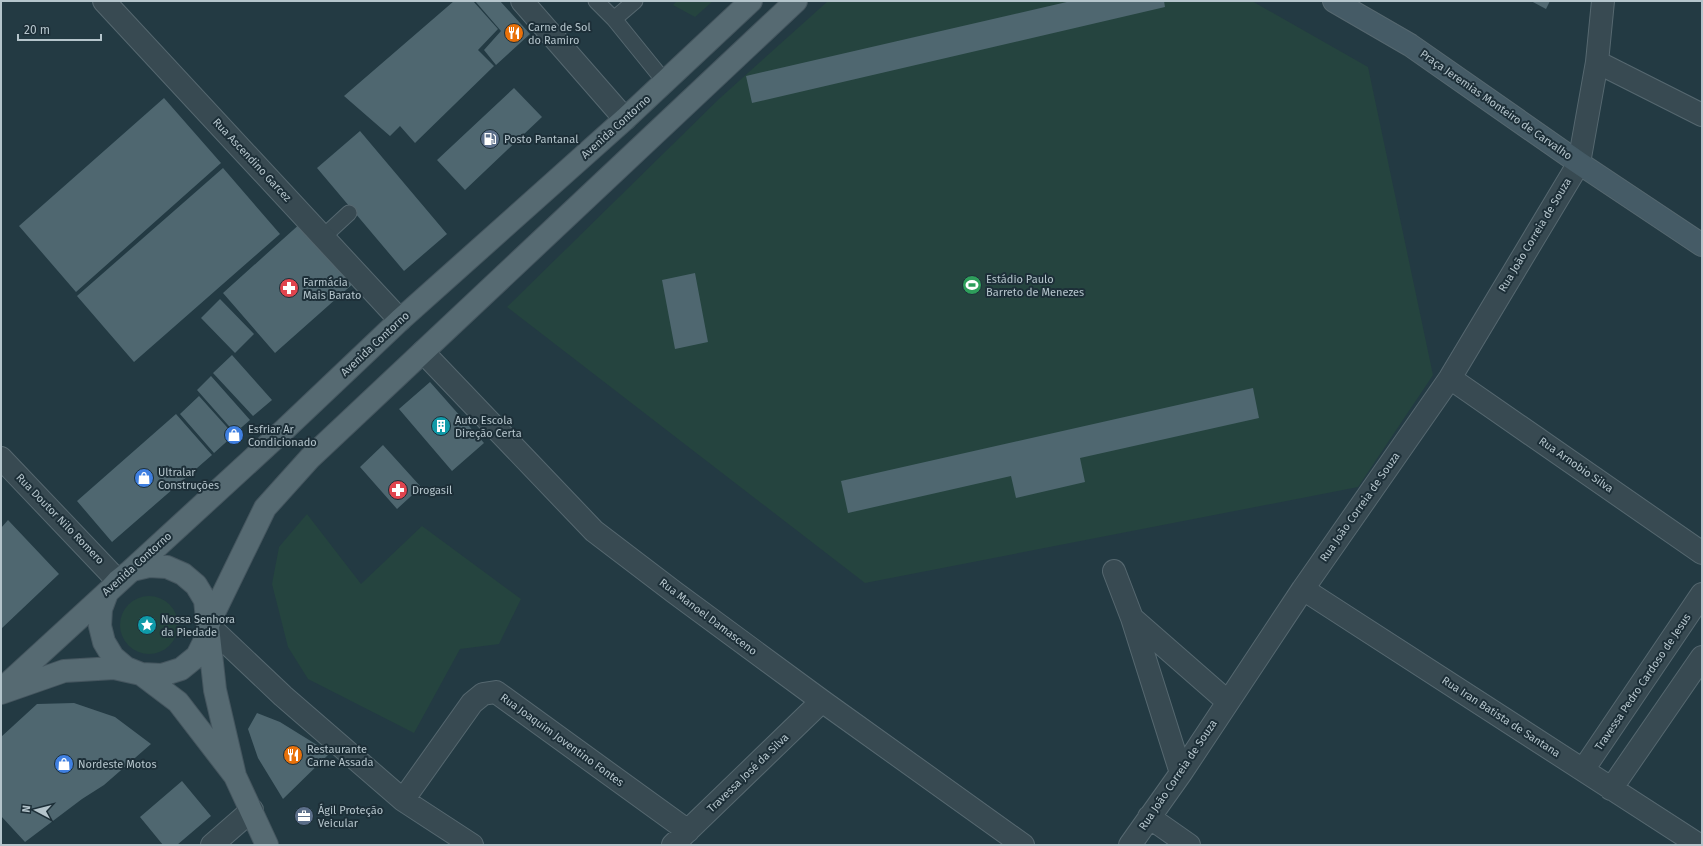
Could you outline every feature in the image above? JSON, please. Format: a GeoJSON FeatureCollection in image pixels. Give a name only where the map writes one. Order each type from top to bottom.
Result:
{"type":"FeatureCollection","features":[{"type":"Feature","properties":{"kind":"main road","name":"Avenida Contorno"},"geometry":{"type":"LineString","coordinates":[[1,691],[118,581],[267,446],[400,320],[625,119],[751,1]]}},
{"type":"Feature","properties":{"kind":"main road"},"geometry":{"type":"LineString","coordinates":[[1,691],[64,671],[114,668],[141,674],[162,676],[181,669],[197,656],[206,638],[208,624],[266,508],[310,458],[796,1]]}},
{"type":"Feature","properties":{"kind":"main road"},"geometry":{"type":"LineString","coordinates":[[235,776],[215,690],[205,600],[196,585],[183,574],[167,567],[149,566],[132,570],[118,581],[107,593],[101,609],[101,631],[104,642],[113,657],[126,668],[141,674],[178,702],[235,776],[267,845]]}},
{"type":"Feature","properties":{"kind":"street","name":"Rua Ascendino Garcez"},"geometry":{"type":"LineString","coordinates":[[104,1],[400,320]]}},
{"type":"Feature","properties":{"kind":"street"},"geometry":{"type":"LineString","coordinates":[[522,1],[625,119]]}},
{"type":"Feature","properties":{"kind":"street","name":"Praça Jeremias Monteiro de Carvalho"},"geometry":{"type":"LineString","coordinates":[[1334,1],[1410,45],[1579,163],[1597,62],[1603,1]]}},
{"type":"Feature","properties":{"kind":"street"},"geometry":{"type":"LineString","coordinates":[[1597,62],[1702,115]]}},
{"type":"Feature","properties":{"kind":"street"},"geometry":{"type":"LineString","coordinates":[[1579,163],[1702,245]]}},
{"type":"Feature","properties":{"kind":"street","name":"Rua João Correia de Souza"},"geometry":{"type":"LineString","coordinates":[[1130,845],[1181,773],[1303,589],[1450,378],[1579,163]]}},
{"type":"Feature","properties":{"kind":"street","name":"Rua Manoel Damasceno"},"geometry":{"type":"LineString","coordinates":[[423,352],[594,531],[822,701],[1023,845]]}},
{"type":"Feature","properties":{"kind":"street","name":"Rua Arnobio Silva"},"geometry":{"type":"LineString","coordinates":[[1450,378],[1702,553]]}},
{"type":"Feature","properties":{"kind":"street","name":"Rua Doutor Nilo Romero"},"geometry":{"type":"LineString","coordinates":[[1,458],[118,581]]}},
{"type":"Feature","properties":{"kind":"street"},"geometry":{"type":"LineString","coordinates":[[1114,571],[1132,618],[1181,773]]}},
{"type":"Feature","properties":{"kind":"street","name":"Rua Iran Batista de Santana"},"geometry":{"type":"LineString","coordinates":[[1303,589],[1699,845]]}},
{"type":"Feature","properties":{"kind":"street","name":"Travessa Pedro Cardoso de Jesus"},"geometry":{"type":"LineString","coordinates":[[1583,770],[1702,594]]}},
{"type":"Feature","properties":{"kind":"street"},"geometry":{"type":"LineString","coordinates":[[1132,618],[1228,702]]}},
{"type":"Feature","properties":{"kind":"street"},"geometry":{"type":"LineString","coordinates":[[208,624],[283,696],[403,800],[472,845]]}},
{"type":"Feature","properties":{"kind":"street"},"geometry":{"type":"LineString","coordinates":[[1611,788],[1702,657]]}},
{"type":"Feature","properties":{"kind":"street","name":"Rua Joaquim Joventino Fontes"},"geometry":{"type":"LineString","coordinates":[[403,800],[472,703],[483,694],[496,692],[680,838]]}},
{"type":"Feature","properties":{"kind":"street","name":"Travessa José da Silva"},"geometry":{"type":"LineString","coordinates":[[680,838],[822,701]]}},
{"type":"Feature","properties":{"kind":"street"},"geometry":{"type":"LineString","coordinates":[[212,845],[252,810]]}},
{"type":"Feature","properties":{"kind":"street"},"geometry":{"type":"LineString","coordinates":[[1149,817],[1189,845]]}},
{"type":"Feature","properties":{"kind":"lane"},"geometry":{"type":"LineString","coordinates":[[596,1],[614,19],[665,82]]}},
{"type":"Feature","properties":{"kind":"lane"},"geometry":{"type":"LineString","coordinates":[[614,19],[634,1]]}},
{"type":"Feature","properties":{"kind":"lane"},"geometry":{"type":"LineString","coordinates":[[323,237],[349,213]]}},
{"type":"Feature","properties":{"kind":"green space"},"geometry":{"type":"Polygon","coordinates":[[[677,1],[713,1],[695,17],[673,5],[677,1]]]}},
{"type":"Feature","properties":{"kind":"green space","name":"Estádio Paulo Barreto de Menezes"},"geometry":{"type":"Polygon","coordinates":[[[828,1],[1252,1],[1368,67],[1433,375],[1358,487],[865,583],[507,307],[719,99],[828,1]]]}},
{"type":"Feature","properties":{"kind":"green space"},"geometry":{"type":"Polygon","coordinates":[[[307,514],[361,584],[422,526],[521,599],[499,644],[460,649],[414,733],[308,679],[288,647],[272,584],[279,547],[307,514]]]}},
{"type":"Feature","properties":{"kind":"green space"},"geometry":{"type":"Polygon","coordinates":[[[143,596],[155,596],[170,604],[178,619],[178,631],[170,646],[155,654],[143,654],[128,646],[120,631],[120,619],[128,604],[143,596]]]}},
{"type":"Feature","properties":{"kind":"building"},"geometry":{"type":"Polygon","coordinates":[[[454,1],[473,1],[498,29],[478,50],[494,66],[415,143],[400,126],[390,136],[344,96],[454,1]]]}},
{"type":"Feature","properties":{"kind":"building","name":"Carne de Sol do Ramiro"},"geometry":{"type":"Polygon","coordinates":[[[475,1],[500,1],[530,34],[496,65],[484,50],[501,31],[475,1]]]}},
{"type":"Feature","properties":{"kind":"building"},"geometry":{"type":"Polygon","coordinates":[[[1071,1],[1164,1],[1165,7],[752,103],[746,76],[1071,1]]]}},
{"type":"Feature","properties":{"kind":"building"},"geometry":{"type":"Polygon","coordinates":[[[1531,1],[1550,1],[1546,9],[1531,1]]]}},
{"type":"Feature","properties":{"kind":"building","name":"Posto Pantanal"},"geometry":{"type":"Polygon","coordinates":[[[514,88],[542,117],[465,190],[437,160],[514,88]]]}},
{"type":"Feature","properties":{"kind":"building"},"geometry":{"type":"Polygon","coordinates":[[[164,98],[221,163],[76,292],[19,226],[164,98]]]}},
{"type":"Feature","properties":{"kind":"building"},"geometry":{"type":"Polygon","coordinates":[[[360,131],[447,234],[404,271],[317,168],[360,131]]]}},
{"type":"Feature","properties":{"kind":"building"},"geometry":{"type":"Polygon","coordinates":[[[223,168],[280,234],[134,362],[77,296],[223,168]]]}},
{"type":"Feature","properties":{"kind":"building","name":"Farmácia Mais Barato"},"geometry":{"type":"Polygon","coordinates":[[[302,222],[355,282],[275,353],[223,293],[302,222]]]}},
{"type":"Feature","properties":{"kind":"building"},"geometry":{"type":"Polygon","coordinates":[[[695,273],[708,342],[675,349],[662,280],[695,273]]]}},
{"type":"Feature","properties":{"kind":"building"},"geometry":{"type":"Polygon","coordinates":[[[220,299],[254,334],[235,353],[201,318],[220,299]]]}},
{"type":"Feature","properties":{"kind":"building"},"geometry":{"type":"Polygon","coordinates":[[[232,355],[272,400],[253,416],[213,373],[232,355]]]}},
{"type":"Feature","properties":{"kind":"building"},"geometry":{"type":"Polygon","coordinates":[[[211,376],[250,420],[235,433],[197,390],[211,376]]]}},
{"type":"Feature","properties":{"kind":"building","name":"Auto Escola Direção Certa"},"geometry":{"type":"Polygon","coordinates":[[[430,382],[484,443],[452,471],[399,409],[430,382]]]}},
{"type":"Feature","properties":{"kind":"building"},"geometry":{"type":"Polygon","coordinates":[[[1253,388],[1259,418],[1080,458],[1085,482],[1016,498],[1011,476],[848,513],[841,481],[1253,388]]]}},
{"type":"Feature","properties":{"kind":"building"},"geometry":{"type":"Polygon","coordinates":[[[199,396],[234,435],[214,453],[180,414],[199,396]]]}},
{"type":"Feature","properties":{"kind":"building","name":"Ultralar Construções"},"geometry":{"type":"Polygon","coordinates":[[[176,414],[212,455],[112,542],[77,501],[176,414]]]}},
{"type":"Feature","properties":{"kind":"building"},"geometry":{"type":"Polygon","coordinates":[[[383,445],[421,487],[397,509],[360,467],[383,445]]]}},
{"type":"Feature","properties":{"kind":"building"},"geometry":{"type":"Polygon","coordinates":[[[8,520],[59,574],[1,629],[1,528],[8,520]]]}},
{"type":"Feature","properties":{"kind":"building","name":"Nordeste Motos"},"geometry":{"type":"Polygon","coordinates":[[[74,703],[115,717],[151,744],[104,785],[82,799],[25,842],[1,816],[1,737],[37,704],[74,703]]]}},
{"type":"Feature","properties":{"kind":"building","name":"Restaurante Carne Assada"},"geometry":{"type":"Polygon","coordinates":[[[257,713],[280,722],[330,753],[283,799],[258,758],[248,729],[257,713]]]}},
{"type":"Feature","properties":{"kind":"building"},"geometry":{"type":"Polygon","coordinates":[[[182,781],[211,816],[177,845],[163,845],[140,817],[182,781]]]}},
{"type":"Feature","properties":{"kind":"place","name":"Carne de Sol do Ramiro"},"geometry":{"type":"Point","coordinates":[514,33]}},
{"type":"Feature","properties":{"kind":"place","name":"Posto Pantanal"},"geometry":{"type":"Point","coordinates":[490,139]}},
{"type":"Feature","properties":{"kind":"place","name":"Estádio Paulo Barreto de Menezes"},"geometry":{"type":"Point","coordinates":[972,285]}},
{"type":"Feature","properties":{"kind":"place","name":"Farmácia Mais Barato"},"geometry":{"type":"Point","coordinates":[289,288]}},
{"type":"Feature","properties":{"kind":"place","name":"Auto Escola Direção Certa"},"geometry":{"type":"Point","coordinates":[441,426]}},
{"type":"Feature","properties":{"kind":"place","name":"Esfriar Ar Condicionado"},"geometry":{"type":"Point","coordinates":[234,435]}},
{"type":"Feature","properties":{"kind":"place","name":"Ultralar Construções"},"geometry":{"type":"Point","coordinates":[144,478]}},
{"type":"Feature","properties":{"kind":"place","name":"Drogasil"},"geometry":{"type":"Point","coordinates":[398,490]}},
{"type":"Feature","properties":{"kind":"place","name":"Nossa Senhora da Piedade"},"geometry":{"type":"Point","coordinates":[147,625]}},
{"type":"Feature","properties":{"kind":"place","name":"Restaurante Carne Assada"},"geometry":{"type":"Point","coordinates":[293,755]}},
{"type":"Feature","properties":{"kind":"place","name":"Nordeste Motos"},"geometry":{"type":"Point","coordinates":[64,764]}},
{"type":"Feature","properties":{"kind":"place","name":"Ágil Proteção Veicular"},"geometry":{"type":"Point","coordinates":[304,816]}}]}
